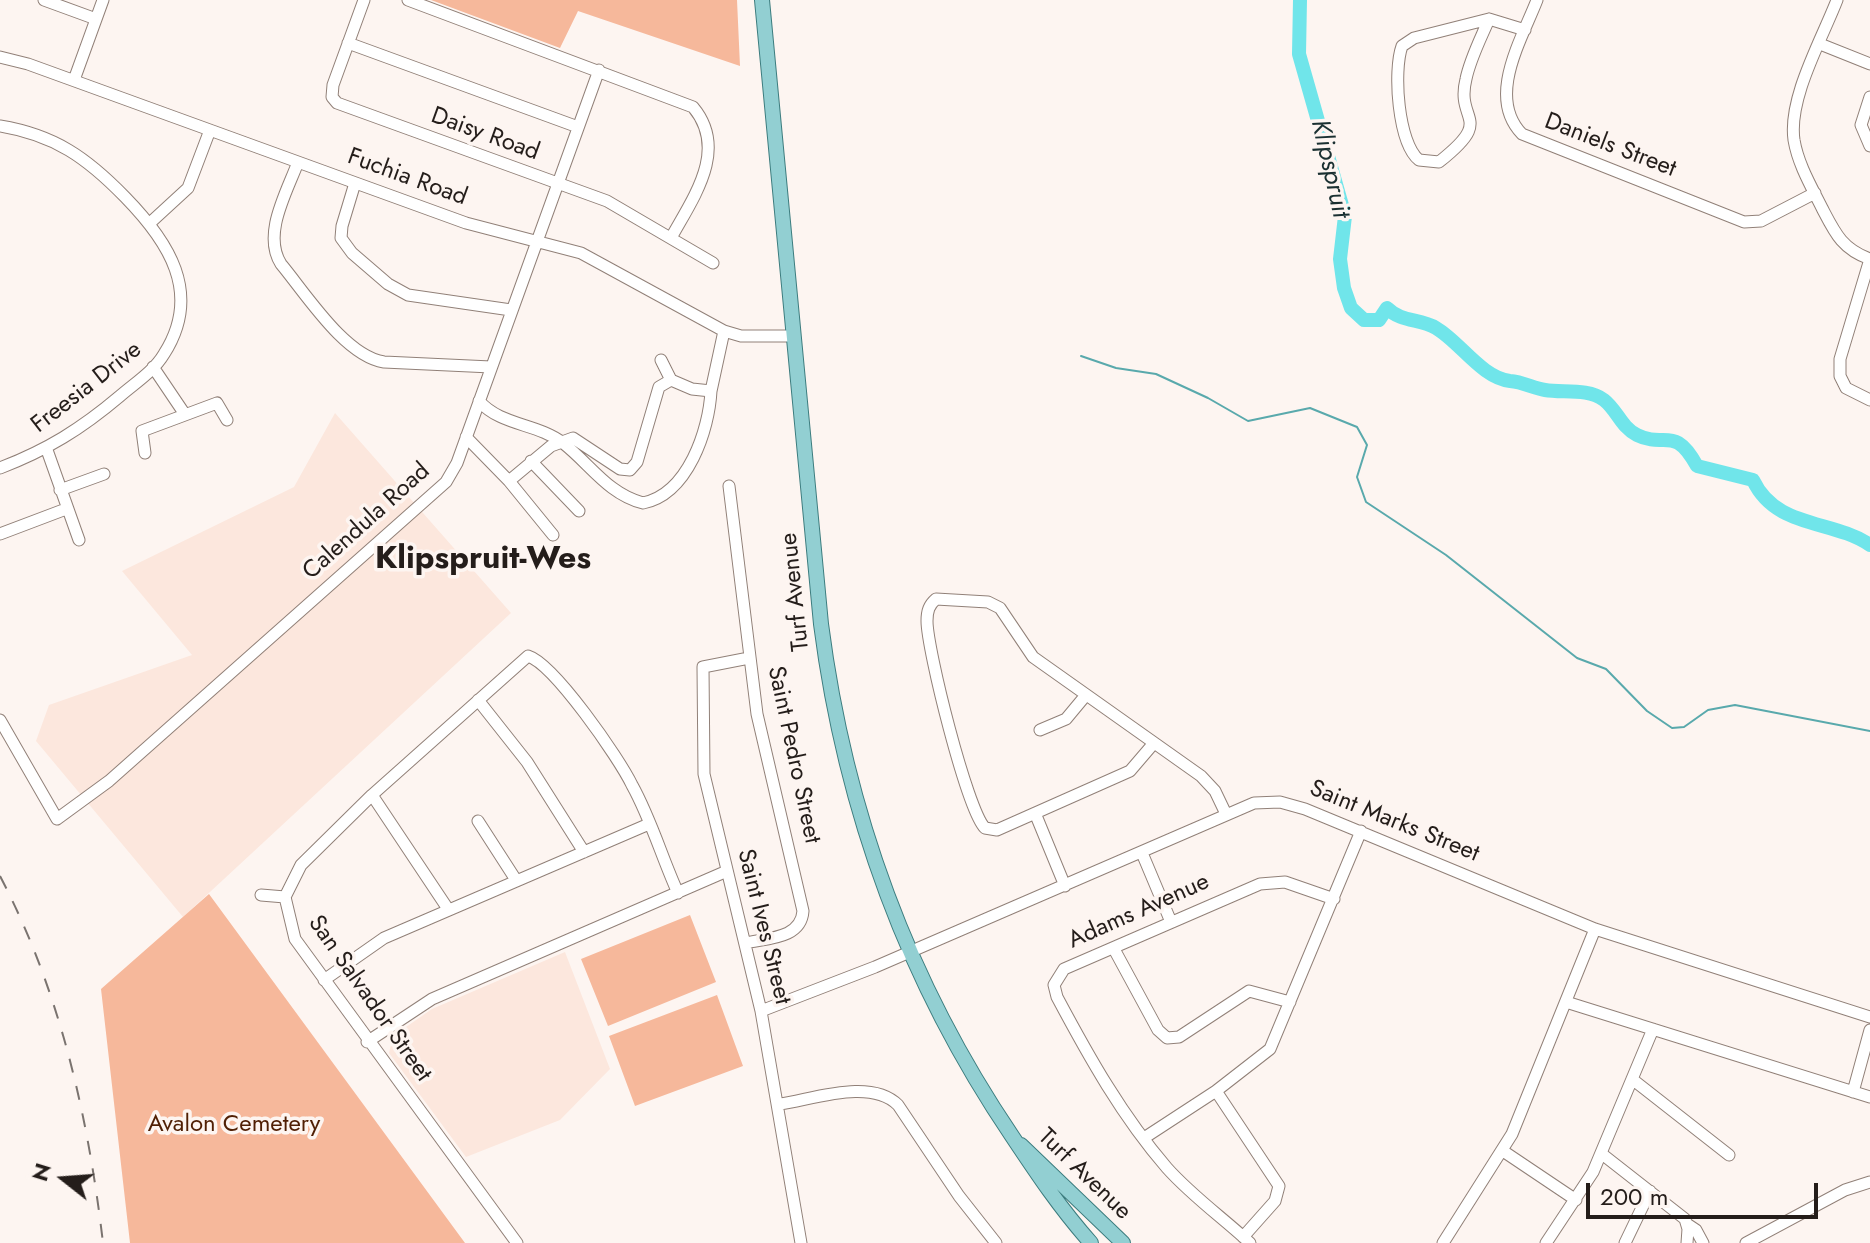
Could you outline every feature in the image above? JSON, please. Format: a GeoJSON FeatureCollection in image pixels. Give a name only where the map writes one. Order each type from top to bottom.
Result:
{"type":"FeatureCollection","features":[{"type":"Feature","properties":{"kind":"main road","name":"Turf Avenue"},"geometry":{"type":"LineString","coordinates":[[762,0],[821,624],[837,726],[864,835],[910,952],[946,1030],[1040,1181],[1091,1243]]}},
{"type":"Feature","properties":{"kind":"main road","name":"Turf Avenue"},"geometry":{"type":"LineString","coordinates":[[1015,1140],[1123,1243]]}},
{"type":"Feature","properties":{"kind":"street"},"geometry":{"type":"LineString","coordinates":[[44,0],[96,19]]}},
{"type":"Feature","properties":{"kind":"street"},"geometry":{"type":"LineString","coordinates":[[74,80],[103,0]]}},
{"type":"Feature","properties":{"kind":"street","name":"Daisy Road"},"geometry":{"type":"LineString","coordinates":[[364,0],[332,89],[334,100],[340,106],[607,201],[713,263]]}},
{"type":"Feature","properties":{"kind":"street"},"geometry":{"type":"LineString","coordinates":[[408,0],[685,101],[701,119],[708,167],[671,238]]}},
{"type":"Feature","properties":{"kind":"street","name":"Daniels Street"},"geometry":{"type":"LineString","coordinates":[[1537,0],[1505,93],[1515,126],[1528,138],[1744,222],[1761,221],[1815,193]]}},
{"type":"Feature","properties":{"kind":"street"},"geometry":{"type":"LineString","coordinates":[[1837,0],[1800,94],[1793,126],[1798,157],[1841,243],[1870,259],[1839,369],[1846,388],[1870,400]]}},
{"type":"Feature","properties":{"kind":"street"},"geometry":{"type":"LineString","coordinates":[[1489,19],[1465,81],[1472,122],[1470,133],[1439,162],[1419,160],[1402,133],[1399,60],[1402,46],[1414,38],[1489,19],[1525,30]]}},
{"type":"Feature","properties":{"kind":"street"},"geometry":{"type":"LineString","coordinates":[[348,43],[578,127]]}},
{"type":"Feature","properties":{"kind":"street"},"geometry":{"type":"LineString","coordinates":[[1820,44],[1870,64]]}},
{"type":"Feature","properties":{"kind":"street","name":"Fuchia Road"},"geometry":{"type":"LineString","coordinates":[[0,57],[74,80],[466,223],[589,256],[724,331],[741,336],[794,336]]}},
{"type":"Feature","properties":{"kind":"street","name":"Calendula Road"},"geometry":{"type":"LineString","coordinates":[[0,720],[57,819],[109,781],[440,488],[454,471],[599,70]]}},
{"type":"Feature","properties":{"kind":"street"},"geometry":{"type":"LineString","coordinates":[[1869,102],[1861,125],[1870,146]]}},
{"type":"Feature","properties":{"kind":"street","name":"Freesia Drive"},"geometry":{"type":"LineString","coordinates":[[0,126],[77,152],[151,222],[168,248],[181,306],[170,344],[153,367],[47,450],[0,468]]}},
{"type":"Feature","properties":{"kind":"street"},"geometry":{"type":"LineString","coordinates":[[151,222],[188,188],[210,130]]}},
{"type":"Feature","properties":{"kind":"street"},"geometry":{"type":"LineString","coordinates":[[298,162],[277,222],[275,252],[281,264],[351,347],[365,357],[384,362],[491,367]]}},
{"type":"Feature","properties":{"kind":"street"},"geometry":{"type":"LineString","coordinates":[[355,183],[341,238],[347,249],[388,284],[408,295],[511,310]]}},
{"type":"Feature","properties":{"kind":"street"},"geometry":{"type":"LineString","coordinates":[[479,401],[490,414],[561,441],[621,495],[643,503],[652,502],[666,492],[694,458],[724,331]]}},
{"type":"Feature","properties":{"kind":"street"},"geometry":{"type":"LineString","coordinates":[[661,360],[671,380],[697,391],[711,391]]}},
{"type":"Feature","properties":{"kind":"street"},"geometry":{"type":"LineString","coordinates":[[153,367],[184,413]]}},
{"type":"Feature","properties":{"kind":"street"},"geometry":{"type":"LineString","coordinates":[[509,481],[531,461],[561,441],[579,439],[627,471],[637,462],[659,387],[671,380]]}},
{"type":"Feature","properties":{"kind":"street"},"geometry":{"type":"LineString","coordinates":[[145,453],[142,431],[184,413],[217,403],[227,420]]}},
{"type":"Feature","properties":{"kind":"street"},"geometry":{"type":"LineString","coordinates":[[466,437],[509,481],[553,535]]}},
{"type":"Feature","properties":{"kind":"street"},"geometry":{"type":"LineString","coordinates":[[47,450],[79,540]]}},
{"type":"Feature","properties":{"kind":"street"},"geometry":{"type":"LineString","coordinates":[[531,461],[579,511]]}},
{"type":"Feature","properties":{"kind":"street"},"geometry":{"type":"LineString","coordinates":[[60,490],[104,474]]}},
{"type":"Feature","properties":{"kind":"street","name":"Saint Pedro Street"},"geometry":{"type":"LineString","coordinates":[[729,486],[759,724],[800,885],[803,915],[792,932],[745,943]]}},
{"type":"Feature","properties":{"kind":"street"},"geometry":{"type":"LineString","coordinates":[[0,534],[66,509]]}},
{"type":"Feature","properties":{"kind":"street"},"geometry":{"type":"LineString","coordinates":[[1154,743],[1136,768],[997,830],[985,828],[976,817],[928,637],[930,605],[936,599],[947,597],[997,606],[1033,657],[1154,743],[1209,783],[1226,814]]}},
{"type":"Feature","properties":{"kind":"street","name":"San Salvador Street"},"geometry":{"type":"LineString","coordinates":[[517,1243],[367,1042],[295,939],[285,897],[301,865],[372,795],[526,656],[543,664],[582,711],[628,777],[649,824]]}},
{"type":"Feature","properties":{"kind":"street","name":"Saint Ives Street"},"geometry":{"type":"LineString","coordinates":[[749,658],[707,664],[703,669],[704,774],[761,1011],[780,1104],[801,1243]]}},
{"type":"Feature","properties":{"kind":"street"},"geometry":{"type":"LineString","coordinates":[[1040,730],[1066,719],[1086,695]]}},
{"type":"Feature","properties":{"kind":"street"},"geometry":{"type":"LineString","coordinates":[[478,700],[527,762],[584,852]]}},
{"type":"Feature","properties":{"kind":"street"},"geometry":{"type":"LineString","coordinates":[[372,795],[448,909]]}},
{"type":"Feature","properties":{"kind":"street","name":"Saint Marks Street"},"geometry":{"type":"LineString","coordinates":[[761,1011],[910,952],[1226,814],[1254,803],[1280,802],[1361,831],[1595,929],[1870,1017]]}},
{"type":"Feature","properties":{"kind":"street"},"geometry":{"type":"LineString","coordinates":[[1035,813],[1065,886]]}},
{"type":"Feature","properties":{"kind":"street"},"geometry":{"type":"LineString","coordinates":[[478,821],[516,880]]}},
{"type":"Feature","properties":{"kind":"street"},"geometry":{"type":"LineString","coordinates":[[324,980],[384,938],[649,824],[678,893]]}},
{"type":"Feature","properties":{"kind":"street"},"geometry":{"type":"LineString","coordinates":[[1144,1138],[1216,1091],[1270,1049],[1361,831]]}},
{"type":"Feature","properties":{"kind":"street"},"geometry":{"type":"LineString","coordinates":[[1142,853],[1171,922]]}},
{"type":"Feature","properties":{"kind":"street"},"geometry":{"type":"LineString","coordinates":[[367,1042],[432,999],[727,871]]}},
{"type":"Feature","properties":{"kind":"street","name":"Adams Avenue"},"geometry":{"type":"LineString","coordinates":[[1246,1240],[1168,1169],[1144,1138],[1095,1068],[1054,992],[1055,979],[1064,969],[1272,881],[1334,899]]}},
{"type":"Feature","properties":{"kind":"street"},"geometry":{"type":"LineString","coordinates":[[261,895],[285,897]]}},
{"type":"Feature","properties":{"kind":"street"},"geometry":{"type":"LineString","coordinates":[[1443,1243],[1503,1151],[1595,929]]}},
{"type":"Feature","properties":{"kind":"street"},"geometry":{"type":"LineString","coordinates":[[1114,949],[1158,1030],[1167,1038],[1179,1037],[1249,991],[1290,1002]]}},
{"type":"Feature","properties":{"kind":"street"},"geometry":{"type":"LineString","coordinates":[[1566,1002],[1870,1097]]}},
{"type":"Feature","properties":{"kind":"street"},"geometry":{"type":"LineString","coordinates":[[1546,1243],[1576,1200],[1602,1154],[1653,1029]]}},
{"type":"Feature","properties":{"kind":"street"},"geometry":{"type":"LineString","coordinates":[[1853,1092],[1870,1030]]}},
{"type":"Feature","properties":{"kind":"street"},"geometry":{"type":"LineString","coordinates":[[1632,1079],[1729,1155]]}},
{"type":"Feature","properties":{"kind":"street"},"geometry":{"type":"LineString","coordinates":[[1216,1091],[1279,1186],[1275,1201],[1246,1240]]}},
{"type":"Feature","properties":{"kind":"street"},"geometry":{"type":"LineString","coordinates":[[780,1104],[865,1092],[888,1097],[898,1105],[959,1196],[996,1243]]}},
{"type":"Feature","properties":{"kind":"street"},"geometry":{"type":"LineString","coordinates":[[1503,1151],[1576,1200]]}},
{"type":"Feature","properties":{"kind":"street"},"geometry":{"type":"LineString","coordinates":[[1602,1154],[1696,1230],[1703,1243]]}},
{"type":"Feature","properties":{"kind":"street"},"geometry":{"type":"LineString","coordinates":[[1746,1243],[1845,1190],[1870,1182]]}},
{"type":"Feature","properties":{"kind":"street"},"geometry":{"type":"LineString","coordinates":[[1625,1243],[1650,1191]]}},
{"type":"Feature","properties":{"kind":"street"},"geometry":{"type":"LineString","coordinates":[[1687,1224],[1687,1243]]}},
{"type":"Feature","properties":{"kind":"shaded area"},"geometry":{"type":"Polygon","coordinates":[[[335,413],[511,613],[183,917],[36,741],[49,705],[192,655],[122,571],[294,487],[335,413]]]}},
{"type":"Feature","properties":{"kind":"shaded area"},"geometry":{"type":"Polygon","coordinates":[[[565,952],[610,1069],[560,1120],[466,1157],[389,1053],[393,1036],[432,1009],[565,952]]]}},
{"type":"Feature","properties":{"kind":"green space"},"geometry":{"type":"Polygon","coordinates":[[[431,0],[737,0],[740,66],[578,11],[560,48],[431,0]]]}},
{"type":"Feature","properties":{"kind":"green space","name":"Avalon Cemetery"},"geometry":{"type":"Polygon","coordinates":[[[209,894],[465,1243],[130,1243],[101,989],[209,894]]]}},
{"type":"Feature","properties":{"kind":"green space"},"geometry":{"type":"Polygon","coordinates":[[[690,915],[716,982],[608,1026],[581,959],[690,915]]]}},
{"type":"Feature","properties":{"kind":"green space"},"geometry":{"type":"Polygon","coordinates":[[[717,995],[743,1066],[635,1106],[609,1036],[717,995]]]}},
{"type":"Feature","properties":{"kind":"waterway","name":"Klipspruit"},"geometry":{"type":"LineString","coordinates":[[1300,0],[1299,54],[1345,216],[1340,259],[1344,288],[1351,308],[1364,320],[1379,320],[1387,308],[1399,316],[1430,325],[1445,334],[1481,367],[1500,378],[1545,390],[1598,396],[1637,435],[1675,441],[1682,445],[1697,466],[1753,480],[1763,496],[1790,515],[1870,545]]}},
{"type":"Feature","properties":{"kind":"waterway"},"geometry":{"type":"LineString","coordinates":[[1081,356],[1116,368],[1156,374],[1248,421],[1310,408],[1357,427],[1367,445],[1357,477],[1366,502],[1446,555],[1577,658],[1606,669],[1647,711],[1672,728],[1684,727],[1708,710],[1735,705],[1870,731]]}},
{"type":"Feature","properties":{"kind":"railway"},"geometry":{"type":"LineString","coordinates":[[0,876],[39,964],[68,1055],[89,1148],[103,1243]]}},
{"type":"Feature","properties":{"kind":"district","name":"Klipspruit-Wes"},"geometry":{"type":"Point","coordinates":[483,560]}}]}
